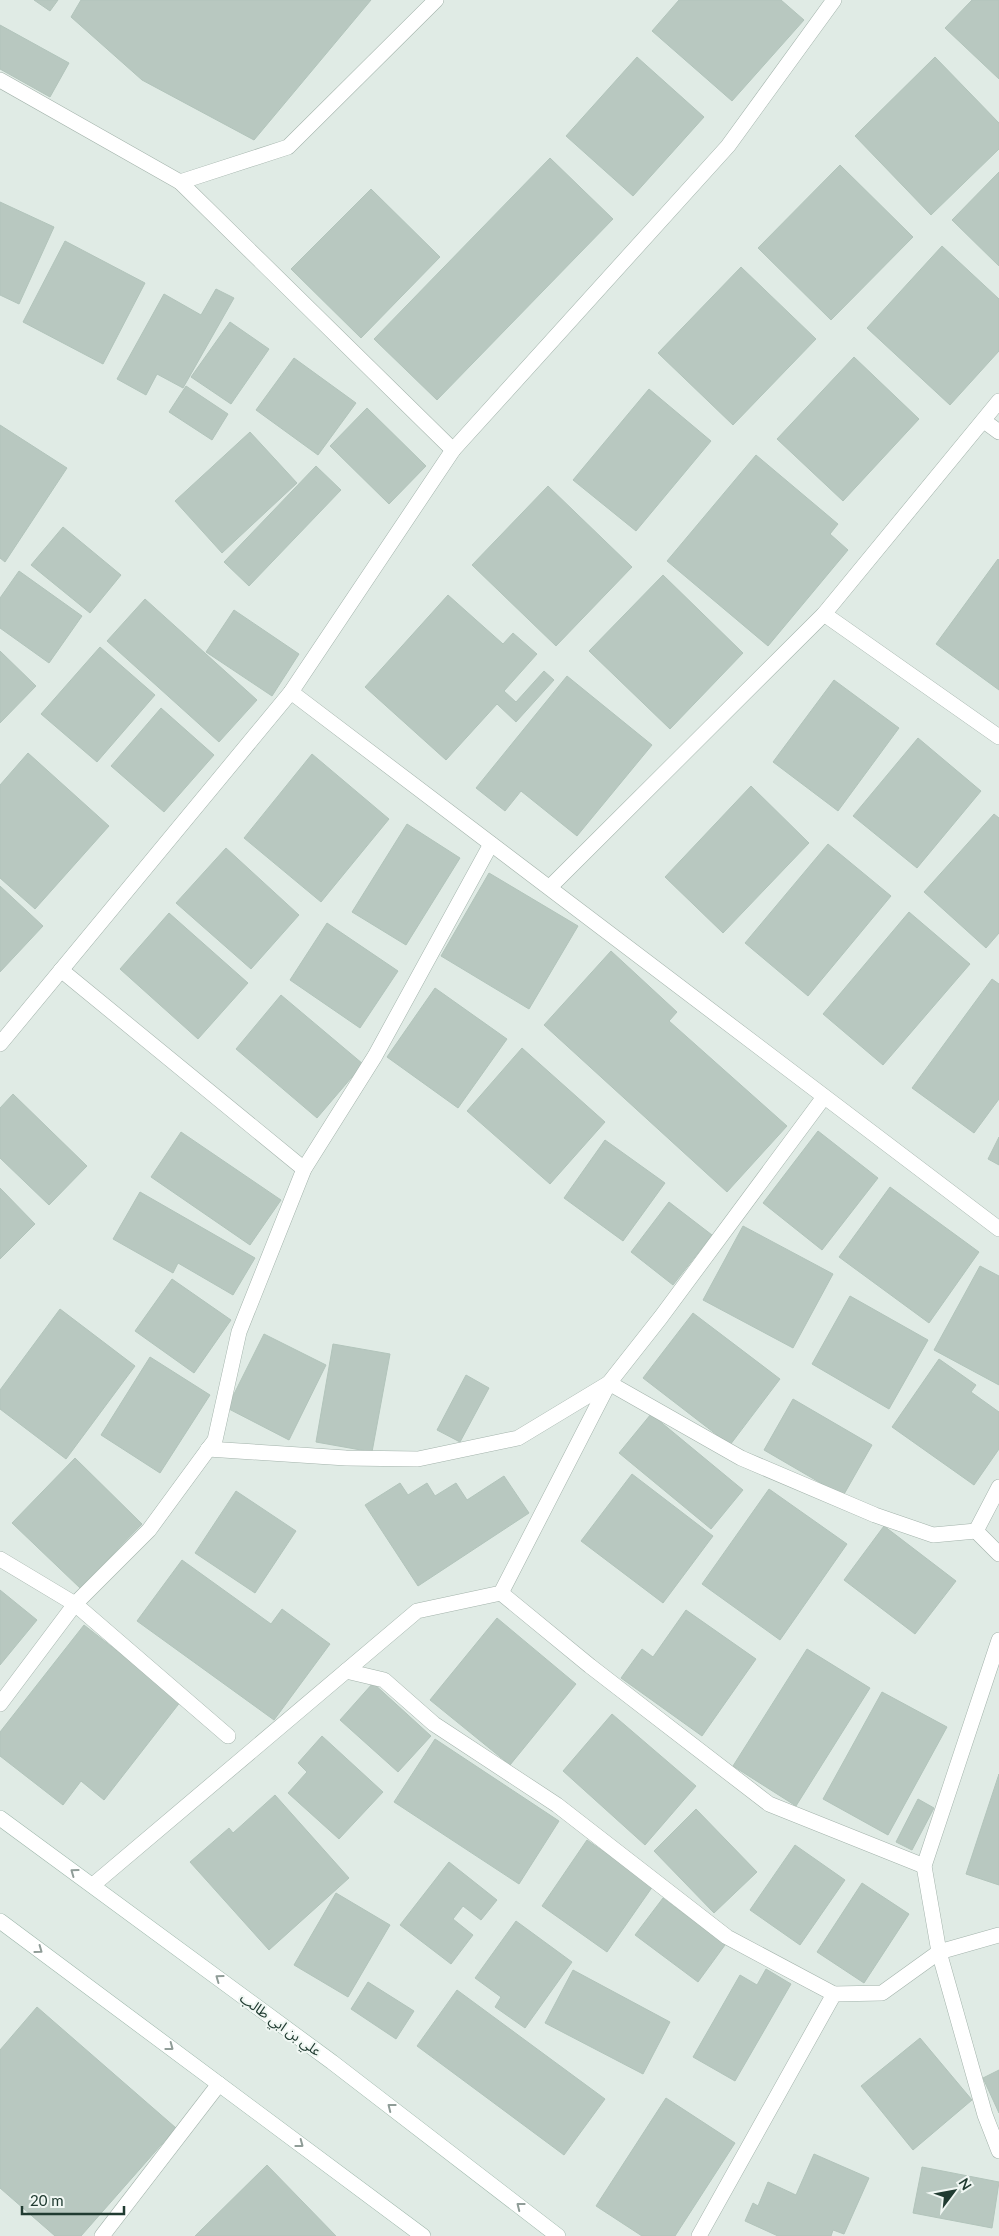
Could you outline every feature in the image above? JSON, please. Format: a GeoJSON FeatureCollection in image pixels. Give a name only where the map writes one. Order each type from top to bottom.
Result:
{"type":"FeatureCollection","features":[{"type":"Feature","properties":{"kind":"street"},"geometry":{"type":"LineString","coordinates":[[180,182],[288,147],[436,0]]}},
{"type":"Feature","properties":{"kind":"street"},"geometry":{"type":"LineString","coordinates":[[0,1044],[292,692],[453,450],[728,146],[834,0]]}},
{"type":"Feature","properties":{"kind":"street"},"geometry":{"type":"LineString","coordinates":[[0,80],[180,182],[453,450]]}},
{"type":"Feature","properties":{"kind":"street"},"geometry":{"type":"LineString","coordinates":[[550,887],[824,614],[999,401]]}},
{"type":"Feature","properties":{"kind":"street"},"geometry":{"type":"LineString","coordinates":[[984,421],[999,432]]}},
{"type":"Feature","properties":{"kind":"street"},"geometry":{"type":"LineString","coordinates":[[824,614],[999,737]]}},
{"type":"Feature","properties":{"kind":"street"},"geometry":{"type":"LineString","coordinates":[[292,692],[999,1229]]}},
{"type":"Feature","properties":{"kind":"street"},"geometry":{"type":"LineString","coordinates":[[0,1704],[75,1604],[149,1530],[215,1440],[240,1332],[304,1169],[376,1056],[491,844]]}},
{"type":"Feature","properties":{"kind":"street"},"geometry":{"type":"LineString","coordinates":[[61,970],[304,1169]]}},
{"type":"Feature","properties":{"kind":"street"},"geometry":{"type":"LineString","coordinates":[[501,1593],[609,1383],[661,1317],[824,1097]]}},
{"type":"Feature","properties":{"kind":"street"},"geometry":{"type":"LineString","coordinates":[[208,1449],[346,1458],[418,1459],[518,1438],[609,1383]]}},
{"type":"Feature","properties":{"kind":"street"},"geometry":{"type":"LineString","coordinates":[[609,1383],[741,1458],[875,1515],[933,1535],[976,1532],[999,1554]]}},
{"type":"Feature","properties":{"kind":"street"},"geometry":{"type":"LineString","coordinates":[[976,1532],[999,1487]]}},
{"type":"Feature","properties":{"kind":"street"},"geometry":{"type":"LineString","coordinates":[[0,1559],[75,1604],[228,1736]]}},
{"type":"Feature","properties":{"kind":"street"},"geometry":{"type":"LineString","coordinates":[[93,1885],[417,1611],[501,1593]]}},
{"type":"Feature","properties":{"kind":"street"},"geometry":{"type":"LineString","coordinates":[[501,1593],[590,1666],[769,1804],[924,1866]]}},
{"type":"Feature","properties":{"kind":"street"},"geometry":{"type":"LineString","coordinates":[[999,1640],[924,1866],[939,1952],[985,2115],[999,2151]]}},
{"type":"Feature","properties":{"kind":"street"},"geometry":{"type":"LineString","coordinates":[[346,1671],[384,1680],[434,1724],[557,1805],[727,1937],[834,1994],[882,1993],[939,1952],[999,1935]]}},
{"type":"Feature","properties":{"kind":"street","name":"علي بن ابي طالب"},"geometry":{"type":"LineString","coordinates":[[0,1818],[332,2062],[558,2236]]}},
{"type":"Feature","properties":{"kind":"street"},"geometry":{"type":"LineString","coordinates":[[1,1923],[423,2236]]}},
{"type":"Feature","properties":{"kind":"street"},"geometry":{"type":"LineString","coordinates":[[699,2236],[834,1994]]}},
{"type":"Feature","properties":{"kind":"street"},"geometry":{"type":"LineString","coordinates":[[102,2236],[219,2084]]}},
{"type":"Feature","properties":{"kind":"building"},"geometry":{"type":"Polygon","coordinates":[[[34,0],[58,0],[50,11],[34,0]]]}},
{"type":"Feature","properties":{"kind":"building"},"geometry":{"type":"Polygon","coordinates":[[[81,0],[371,0],[254,140],[142,80],[71,17],[81,0]]]}},
{"type":"Feature","properties":{"kind":"building"},"geometry":{"type":"Polygon","coordinates":[[[679,0],[781,0],[804,20],[732,101],[652,31],[679,0]]]}},
{"type":"Feature","properties":{"kind":"building"},"geometry":{"type":"Polygon","coordinates":[[[972,0],[999,0],[999,79],[945,28],[972,0]]]}},
{"type":"Feature","properties":{"kind":"building"},"geometry":{"type":"Polygon","coordinates":[[[0,25],[69,63],[50,97],[0,69],[0,25]]]}},
{"type":"Feature","properties":{"kind":"building"},"geometry":{"type":"Polygon","coordinates":[[[637,57],[704,117],[633,196],[566,136],[637,57]]]}},
{"type":"Feature","properties":{"kind":"building"},"geometry":{"type":"Polygon","coordinates":[[[935,57],[999,123],[999,149],[931,215],[855,136],[935,57]]]}},
{"type":"Feature","properties":{"kind":"building"},"geometry":{"type":"Polygon","coordinates":[[[550,158],[613,219],[437,400],[374,339],[550,158]]]}},
{"type":"Feature","properties":{"kind":"building"},"geometry":{"type":"Polygon","coordinates":[[[840,165],[913,237],[831,320],[758,248],[840,165]]]}},
{"type":"Feature","properties":{"kind":"building"},"geometry":{"type":"Polygon","coordinates":[[[999,172],[999,266],[952,220],[999,172]]]}},
{"type":"Feature","properties":{"kind":"building"},"geometry":{"type":"Polygon","coordinates":[[[371,189],[440,257],[361,338],[291,269],[371,189]]]}},
{"type":"Feature","properties":{"kind":"building"},"geometry":{"type":"Polygon","coordinates":[[[0,202],[54,227],[19,304],[0,295],[0,202]]]}},
{"type":"Feature","properties":{"kind":"building"},"geometry":{"type":"Polygon","coordinates":[[[65,241],[145,283],[103,364],[23,322],[65,241]]]}},
{"type":"Feature","properties":{"kind":"building"},"geometry":{"type":"Polygon","coordinates":[[[942,246],[999,299],[999,351],[950,405],[867,328],[942,246]]]}},
{"type":"Feature","properties":{"kind":"building"},"geometry":{"type":"Polygon","coordinates":[[[741,267],[816,339],[733,425],[658,353],[741,267]]]}},
{"type":"Feature","properties":{"kind":"building"},"geometry":{"type":"Polygon","coordinates":[[[216,289],[234,298],[183,388],[157,374],[146,395],[117,379],[164,294],[201,315],[216,289]]]}},
{"type":"Feature","properties":{"kind":"building"},"geometry":{"type":"Polygon","coordinates":[[[230,322],[269,349],[231,404],[191,377],[230,322]]]}},
{"type":"Feature","properties":{"kind":"building"},"geometry":{"type":"Polygon","coordinates":[[[854,357],[919,419],[843,501],[777,439],[854,357]]]}},
{"type":"Feature","properties":{"kind":"building"},"geometry":{"type":"Polygon","coordinates":[[[294,358],[356,403],[318,455],[256,410],[294,358]]]}},
{"type":"Feature","properties":{"kind":"building"},"geometry":{"type":"Polygon","coordinates":[[[186,386],[228,414],[212,440],[169,412],[186,386]]]}},
{"type":"Feature","properties":{"kind":"building"},"geometry":{"type":"Polygon","coordinates":[[[649,389],[711,441],[636,531],[573,480],[649,389]]]}},
{"type":"Feature","properties":{"kind":"building"},"geometry":{"type":"Polygon","coordinates":[[[367,408],[426,466],[389,504],[330,446],[367,408]]]}},
{"type":"Feature","properties":{"kind":"building"},"geometry":{"type":"Polygon","coordinates":[[[0,425],[67,468],[5,562],[0,558],[0,425]]]}},
{"type":"Feature","properties":{"kind":"building"},"geometry":{"type":"Polygon","coordinates":[[[250,432],[297,483],[222,553],[175,501],[250,432]]]}},
{"type":"Feature","properties":{"kind":"building"},"geometry":{"type":"Polygon","coordinates":[[[756,455],[838,524],[830,534],[848,550],[768,646],[667,561],[756,455]]]}},
{"type":"Feature","properties":{"kind":"building"},"geometry":{"type":"Polygon","coordinates":[[[316,466],[341,490],[249,586],[224,562],[316,466]]]}},
{"type":"Feature","properties":{"kind":"building"},"geometry":{"type":"Polygon","coordinates":[[[548,486],[632,567],[556,646],[472,565],[548,486]]]}},
{"type":"Feature","properties":{"kind":"building"},"geometry":{"type":"Polygon","coordinates":[[[63,527],[121,575],[90,613],[31,565],[63,527]]]}},
{"type":"Feature","properties":{"kind":"building"},"geometry":{"type":"Polygon","coordinates":[[[999,560],[999,690],[936,644],[999,560]]]}},
{"type":"Feature","properties":{"kind":"building"},"geometry":{"type":"Polygon","coordinates":[[[19,571],[82,616],[49,663],[0,628],[0,598],[19,571]]]}},
{"type":"Feature","properties":{"kind":"building"},"geometry":{"type":"Polygon","coordinates":[[[663,575],[743,653],[670,729],[589,651],[663,575]]]}},
{"type":"Feature","properties":{"kind":"building"},"geometry":{"type":"Polygon","coordinates":[[[448,595],[503,644],[513,633],[537,654],[504,691],[516,702],[544,671],[554,680],[516,722],[497,704],[446,760],[365,687],[448,595]]]}},
{"type":"Feature","properties":{"kind":"building"},"geometry":{"type":"Polygon","coordinates":[[[145,599],[257,700],[219,742],[107,641],[145,599]]]}},
{"type":"Feature","properties":{"kind":"building"},"geometry":{"type":"Polygon","coordinates":[[[234,610],[299,654],[272,696],[206,652],[234,610]]]}},
{"type":"Feature","properties":{"kind":"building"},"geometry":{"type":"Polygon","coordinates":[[[100,647],[155,695],[97,762],[41,714],[100,647]]]}},
{"type":"Feature","properties":{"kind":"building"},"geometry":{"type":"Polygon","coordinates":[[[0,651],[36,686],[0,723],[0,651]]]}},
{"type":"Feature","properties":{"kind":"building"},"geometry":{"type":"Polygon","coordinates":[[[567,676],[652,745],[577,836],[521,791],[505,811],[476,788],[567,676]]]}},
{"type":"Feature","properties":{"kind":"building"},"geometry":{"type":"Polygon","coordinates":[[[834,680],[899,728],[838,811],[773,762],[834,680]]]}},
{"type":"Feature","properties":{"kind":"building"},"geometry":{"type":"Polygon","coordinates":[[[161,708],[214,755],[164,812],[111,766],[161,708]]]}},
{"type":"Feature","properties":{"kind":"building"},"geometry":{"type":"Polygon","coordinates":[[[918,738],[981,791],[917,868],[853,816],[918,738]]]}},
{"type":"Feature","properties":{"kind":"building"},"geometry":{"type":"Polygon","coordinates":[[[28,753],[109,826],[35,909],[0,878],[0,785],[28,753]]]}},
{"type":"Feature","properties":{"kind":"building"},"geometry":{"type":"Polygon","coordinates":[[[312,754],[389,819],[321,902],[244,838],[312,754]]]}},
{"type":"Feature","properties":{"kind":"building"},"geometry":{"type":"Polygon","coordinates":[[[751,786],[809,843],[723,933],[665,877],[751,786]]]}},
{"type":"Feature","properties":{"kind":"building"},"geometry":{"type":"Polygon","coordinates":[[[994,814],[999,818],[999,933],[986,948],[924,892],[994,814]]]}},
{"type":"Feature","properties":{"kind":"building"},"geometry":{"type":"Polygon","coordinates":[[[407,824],[460,858],[406,945],[352,912],[407,824]]]}},
{"type":"Feature","properties":{"kind":"building"},"geometry":{"type":"Polygon","coordinates":[[[828,844],[891,896],[808,996],[745,943],[828,844]]]}},
{"type":"Feature","properties":{"kind":"building"},"geometry":{"type":"Polygon","coordinates":[[[226,848],[299,915],[251,969],[176,903],[226,848]]]}},
{"type":"Feature","properties":{"kind":"building"},"geometry":{"type":"Polygon","coordinates":[[[489,873],[578,926],[529,1009],[441,956],[489,873]]]}},
{"type":"Feature","properties":{"kind":"building"},"geometry":{"type":"Polygon","coordinates":[[[0,886],[43,926],[0,972],[0,886]]]}},
{"type":"Feature","properties":{"kind":"building"},"geometry":{"type":"Polygon","coordinates":[[[909,912],[970,964],[883,1065],[823,1014],[909,912]]]}},
{"type":"Feature","properties":{"kind":"building"},"geometry":{"type":"Polygon","coordinates":[[[169,913],[248,983],[198,1039],[120,969],[169,913]]]}},
{"type":"Feature","properties":{"kind":"building"},"geometry":{"type":"Polygon","coordinates":[[[327,923],[398,971],[360,1028],[290,980],[327,923]]]}},
{"type":"Feature","properties":{"kind":"building"},"geometry":{"type":"Polygon","coordinates":[[[611,951],[677,1012],[669,1021],[787,1126],[727,1192],[544,1025],[611,951]]]}},
{"type":"Feature","properties":{"kind":"building"},"geometry":{"type":"Polygon","coordinates":[[[992,979],[999,984],[999,1099],[974,1133],[912,1088],[992,979]]]}},
{"type":"Feature","properties":{"kind":"building"},"geometry":{"type":"Polygon","coordinates":[[[435,988],[507,1039],[458,1108],[387,1057],[435,988]]]}},
{"type":"Feature","properties":{"kind":"building"},"geometry":{"type":"Polygon","coordinates":[[[281,995],[363,1064],[317,1118],[236,1049],[281,995]]]}},
{"type":"Feature","properties":{"kind":"building"},"geometry":{"type":"Polygon","coordinates":[[[522,1048],[605,1122],[550,1184],[467,1111],[522,1048]]]}},
{"type":"Feature","properties":{"kind":"building"},"geometry":{"type":"Polygon","coordinates":[[[13,1094],[87,1166],[49,1205],[0,1158],[0,1108],[13,1094]]]}},
{"type":"Feature","properties":{"kind":"building"},"geometry":{"type":"Polygon","coordinates":[[[818,1131],[878,1178],[822,1250],[763,1203],[818,1131]]]}},
{"type":"Feature","properties":{"kind":"building"},"geometry":{"type":"Polygon","coordinates":[[[181,1132],[281,1200],[250,1245],[151,1177],[181,1132]]]}},
{"type":"Feature","properties":{"kind":"building"},"geometry":{"type":"Polygon","coordinates":[[[999,1137],[999,1165],[988,1159],[999,1137]]]}},
{"type":"Feature","properties":{"kind":"building"},"geometry":{"type":"Polygon","coordinates":[[[605,1140],[665,1183],[623,1241],[564,1198],[605,1140]]]}},
{"type":"Feature","properties":{"kind":"building"},"geometry":{"type":"Polygon","coordinates":[[[890,1187],[979,1252],[929,1323],[839,1257],[890,1187]]]}},
{"type":"Feature","properties":{"kind":"building"},"geometry":{"type":"Polygon","coordinates":[[[0,1188],[35,1224],[0,1259],[0,1188]]]}},
{"type":"Feature","properties":{"kind":"building"},"geometry":{"type":"Polygon","coordinates":[[[140,1192],[255,1258],[233,1295],[178,1263],[173,1273],[113,1239],[140,1192]]]}},
{"type":"Feature","properties":{"kind":"building"},"geometry":{"type":"Polygon","coordinates":[[[669,1202],[712,1235],[673,1285],[631,1252],[669,1202]]]}},
{"type":"Feature","properties":{"kind":"building"},"geometry":{"type":"Polygon","coordinates":[[[743,1226],[833,1274],[793,1348],[703,1300],[743,1226]]]}},
{"type":"Feature","properties":{"kind":"building"},"geometry":{"type":"Polygon","coordinates":[[[980,1266],[999,1276],[999,1385],[934,1350],[980,1266]]]}},
{"type":"Feature","properties":{"kind":"building"},"geometry":{"type":"Polygon","coordinates":[[[172,1279],[231,1320],[194,1373],[135,1331],[172,1279]]]}},
{"type":"Feature","properties":{"kind":"building"},"geometry":{"type":"Polygon","coordinates":[[[850,1296],[928,1340],[889,1409],[812,1364],[850,1296]]]}},
{"type":"Feature","properties":{"kind":"building"},"geometry":{"type":"Polygon","coordinates":[[[60,1309],[135,1366],[66,1459],[0,1409],[0,1390],[60,1309]]]}},
{"type":"Feature","properties":{"kind":"building"},"geometry":{"type":"Polygon","coordinates":[[[693,1313],[780,1379],[730,1445],[643,1378],[693,1313]]]}},
{"type":"Feature","properties":{"kind":"building"},"geometry":{"type":"Polygon","coordinates":[[[264,1334],[326,1365],[289,1440],[227,1408],[264,1334]]]}},
{"type":"Feature","properties":{"kind":"building"},"geometry":{"type":"Polygon","coordinates":[[[333,1344],[390,1354],[372,1452],[316,1442],[333,1344]]]}},
{"type":"Feature","properties":{"kind":"building"},"geometry":{"type":"Polygon","coordinates":[[[150,1357],[210,1395],[160,1473],[101,1435],[150,1357]]]}},
{"type":"Feature","properties":{"kind":"building"},"geometry":{"type":"Polygon","coordinates":[[[939,1359],[976,1385],[971,1392],[999,1412],[999,1449],[974,1485],[892,1427],[939,1359]]]}},
{"type":"Feature","properties":{"kind":"building"},"geometry":{"type":"Polygon","coordinates":[[[466,1375],[489,1388],[460,1442],[437,1430],[466,1375]]]}},
{"type":"Feature","properties":{"kind":"building"},"geometry":{"type":"Polygon","coordinates":[[[793,1399],[872,1445],[843,1496],[764,1450],[793,1399]]]}},
{"type":"Feature","properties":{"kind":"building"},"geometry":{"type":"Polygon","coordinates":[[[651,1414],[743,1490],[711,1529],[619,1453],[651,1414]]]}},
{"type":"Feature","properties":{"kind":"building"},"geometry":{"type":"Polygon","coordinates":[[[75,1458],[142,1524],[80,1588],[12,1523],[75,1458]]]}},
{"type":"Feature","properties":{"kind":"building"},"geometry":{"type":"Polygon","coordinates":[[[632,1474],[713,1536],[663,1603],[581,1541],[632,1474]]]}},
{"type":"Feature","properties":{"kind":"building"},"geometry":{"type":"Polygon","coordinates":[[[504,1476],[529,1513],[418,1586],[365,1505],[400,1483],[408,1495],[427,1483],[435,1496],[456,1483],[467,1500],[504,1476]]]}},
{"type":"Feature","properties":{"kind":"building"},"geometry":{"type":"Polygon","coordinates":[[[769,1489],[847,1544],[780,1640],[702,1584],[769,1489]]]}},
{"type":"Feature","properties":{"kind":"building"},"geometry":{"type":"Polygon","coordinates":[[[236,1491],[296,1531],[255,1593],[195,1553],[236,1491]]]}},
{"type":"Feature","properties":{"kind":"building"},"geometry":{"type":"Polygon","coordinates":[[[884,1526],[956,1581],[915,1634],[844,1580],[884,1526]]]}},
{"type":"Feature","properties":{"kind":"building"},"geometry":{"type":"Polygon","coordinates":[[[182,1560],[271,1624],[282,1609],[330,1644],[274,1720],[137,1621],[182,1560]]]}},
{"type":"Feature","properties":{"kind":"building"},"geometry":{"type":"Polygon","coordinates":[[[0,1590],[37,1620],[0,1665],[0,1590]]]}},
{"type":"Feature","properties":{"kind":"building"},"geometry":{"type":"Polygon","coordinates":[[[686,1610],[756,1659],[702,1736],[621,1678],[642,1649],[653,1657],[686,1610]]]}},
{"type":"Feature","properties":{"kind":"building"},"geometry":{"type":"Polygon","coordinates":[[[497,1618],[576,1684],[510,1765],[430,1700],[497,1618]]]}},
{"type":"Feature","properties":{"kind":"building"},"geometry":{"type":"Polygon","coordinates":[[[84,1625],[181,1701],[104,1800],[81,1781],[63,1805],[0,1756],[0,1732],[84,1625]]]}},
{"type":"Feature","properties":{"kind":"building"},"geometry":{"type":"Polygon","coordinates":[[[807,1649],[870,1688],[796,1806],[733,1766],[807,1649]]]}},
{"type":"Feature","properties":{"kind":"building"},"geometry":{"type":"Polygon","coordinates":[[[373,1683],[431,1736],[398,1772],[340,1720],[373,1683]]]}},
{"type":"Feature","properties":{"kind":"building"},"geometry":{"type":"Polygon","coordinates":[[[882,1692],[947,1727],[888,1835],[823,1799],[882,1692]]]}},
{"type":"Feature","properties":{"kind":"building"},"geometry":{"type":"Polygon","coordinates":[[[612,1714],[696,1786],[645,1845],[563,1771],[612,1714]]]}},
{"type":"Feature","properties":{"kind":"building"},"geometry":{"type":"Polygon","coordinates":[[[322,1736],[383,1792],[339,1839],[288,1793],[307,1772],[298,1763],[322,1736]]]}},
{"type":"Feature","properties":{"kind":"building"},"geometry":{"type":"Polygon","coordinates":[[[435,1739],[559,1821],[519,1884],[394,1802],[435,1739]]]}},
{"type":"Feature","properties":{"kind":"building"},"geometry":{"type":"Polygon","coordinates":[[[999,1774],[999,1885],[966,1874],[999,1774]]]}},
{"type":"Feature","properties":{"kind":"building"},"geometry":{"type":"Polygon","coordinates":[[[275,1795],[349,1878],[269,1950],[190,1862],[229,1828],[233,1833],[275,1795]]]}},
{"type":"Feature","properties":{"kind":"building"},"geometry":{"type":"Polygon","coordinates":[[[918,1799],[934,1808],[912,1850],[896,1842],[918,1799]]]}},
{"type":"Feature","properties":{"kind":"building"},"geometry":{"type":"Polygon","coordinates":[[[696,1809],[757,1872],[714,1913],[654,1851],[696,1809]]]}},
{"type":"Feature","properties":{"kind":"building"},"geometry":{"type":"Polygon","coordinates":[[[587,1840],[653,1886],[607,1952],[542,1906],[587,1840]]]}},
{"type":"Feature","properties":{"kind":"building"},"geometry":{"type":"Polygon","coordinates":[[[795,1845],[845,1880],[800,1945],[750,1910],[795,1845]]]}},
{"type":"Feature","properties":{"kind":"building"},"geometry":{"type":"Polygon","coordinates":[[[449,1862],[497,1900],[481,1920],[463,1906],[453,1919],[473,1935],[451,1964],[400,1925],[449,1862]]]}},
{"type":"Feature","properties":{"kind":"building"},"geometry":{"type":"Polygon","coordinates":[[[862,1883],[909,1914],[864,1983],[817,1952],[862,1883]]]}},
{"type":"Feature","properties":{"kind":"building"},"geometry":{"type":"Polygon","coordinates":[[[336,1893],[390,1925],[348,1997],[294,1965],[336,1893]]]}},
{"type":"Feature","properties":{"kind":"building"},"geometry":{"type":"Polygon","coordinates":[[[663,1898],[725,1945],[698,1982],[635,1935],[663,1898]]]}},
{"type":"Feature","properties":{"kind":"building"},"geometry":{"type":"Polygon","coordinates":[[[516,1921],[572,1962],[525,2028],[495,2007],[501,1997],[475,1978],[516,1921]]]}},
{"type":"Feature","properties":{"kind":"building"},"geometry":{"type":"Polygon","coordinates":[[[766,1969],[791,1984],[735,2081],[693,2057],[740,1975],[757,1985],[766,1969]]]}},
{"type":"Feature","properties":{"kind":"building"},"geometry":{"type":"Polygon","coordinates":[[[573,1970],[670,2022],[643,2074],[545,2023],[573,1970]]]}},
{"type":"Feature","properties":{"kind":"building"},"geometry":{"type":"Polygon","coordinates":[[[368,1982],[414,2011],[396,2039],[351,2009],[368,1982]]]}},
{"type":"Feature","properties":{"kind":"building"},"geometry":{"type":"Polygon","coordinates":[[[457,1990],[605,2099],[564,2155],[417,2046],[457,1990]]]}},
{"type":"Feature","properties":{"kind":"building"},"geometry":{"type":"Polygon","coordinates":[[[37,2007],[176,2128],[81,2236],[55,2236],[0,2188],[0,2050],[37,2007]]]}},
{"type":"Feature","properties":{"kind":"building"},"geometry":{"type":"Polygon","coordinates":[[[920,2038],[972,2100],[913,2150],[861,2086],[920,2038]]]}},
{"type":"Feature","properties":{"kind":"building"},"geometry":{"type":"Polygon","coordinates":[[[999,2070],[999,2113],[983,2078],[999,2070]]]}},
{"type":"Feature","properties":{"kind":"building"},"geometry":{"type":"Polygon","coordinates":[[[666,2098],[735,2143],[675,2236],[642,2236],[596,2206],[666,2098]]]}},
{"type":"Feature","properties":{"kind":"building"},"geometry":{"type":"Polygon","coordinates":[[[814,2154],[869,2178],[844,2234],[833,2230],[831,2236],[778,2236],[745,2221],[753,2203],[758,2206],[768,2182],[796,2195],[814,2154]]]}},
{"type":"Feature","properties":{"kind":"building"},"geometry":{"type":"Polygon","coordinates":[[[267,2165],[336,2236],[195,2236],[267,2165]]]}},
{"type":"Feature","properties":{"kind":"building"},"geometry":{"type":"Polygon","coordinates":[[[922,2167],[999,2182],[992,2228],[913,2213],[922,2167]]]}}]}
